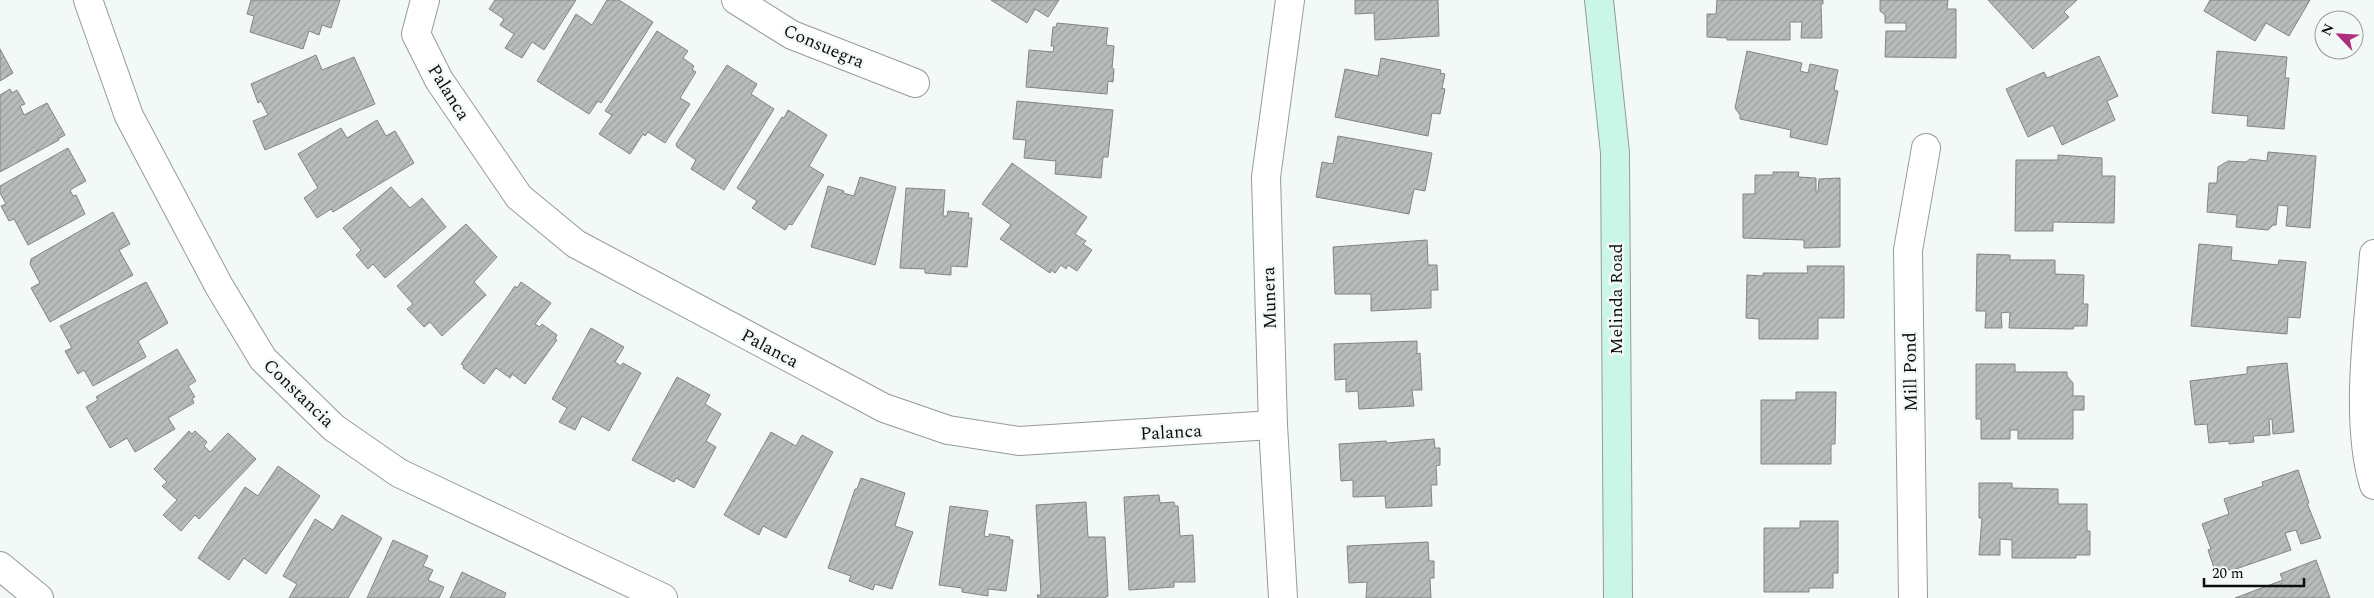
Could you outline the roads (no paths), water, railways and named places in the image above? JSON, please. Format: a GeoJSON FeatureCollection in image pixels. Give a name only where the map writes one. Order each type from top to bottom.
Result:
{"type":"FeatureCollection","features":[{"type":"Feature","properties":{"kind":"main road","name":"Melinda Road"},"geometry":{"type":"LineString","coordinates":[[1599,0],[1615,153],[1618,598]]}},
{"type":"Feature","properties":{"kind":"street","name":"Constancia"},"geometry":{"type":"LineString","coordinates":[[88,0],[129,116],[219,286],[263,359],[334,428],[399,473],[664,598]]}},
{"type":"Feature","properties":{"kind":"street","name":"Palanca"},"geometry":{"type":"LineString","coordinates":[[425,0],[416,34],[439,80],[519,197],[576,244],[884,408],[948,430],[1019,441],[1273,426]]}},
{"type":"Feature","properties":{"kind":"street","name":"Consuegra"},"geometry":{"type":"LineString","coordinates":[[736,0],[792,35],[915,83]]}},
{"type":"Feature","properties":{"kind":"street","name":"Munera"},"geometry":{"type":"LineString","coordinates":[[1283,598],[1273,426],[1266,176],[1290,0]]}},
{"type":"Feature","properties":{"kind":"street","name":"Mill Pond"},"geometry":{"type":"LineString","coordinates":[[1913,598],[1908,250],[1926,148]]}},
{"type":"Feature","properties":{"kind":"street"},"geometry":{"type":"LineString","coordinates":[[2374,254],[2364,405],[2370,472],[2374,485]]}},
{"type":"Feature","properties":{"kind":"street"},"geometry":{"type":"LineString","coordinates":[[0,566],[39,598]]}}]}
